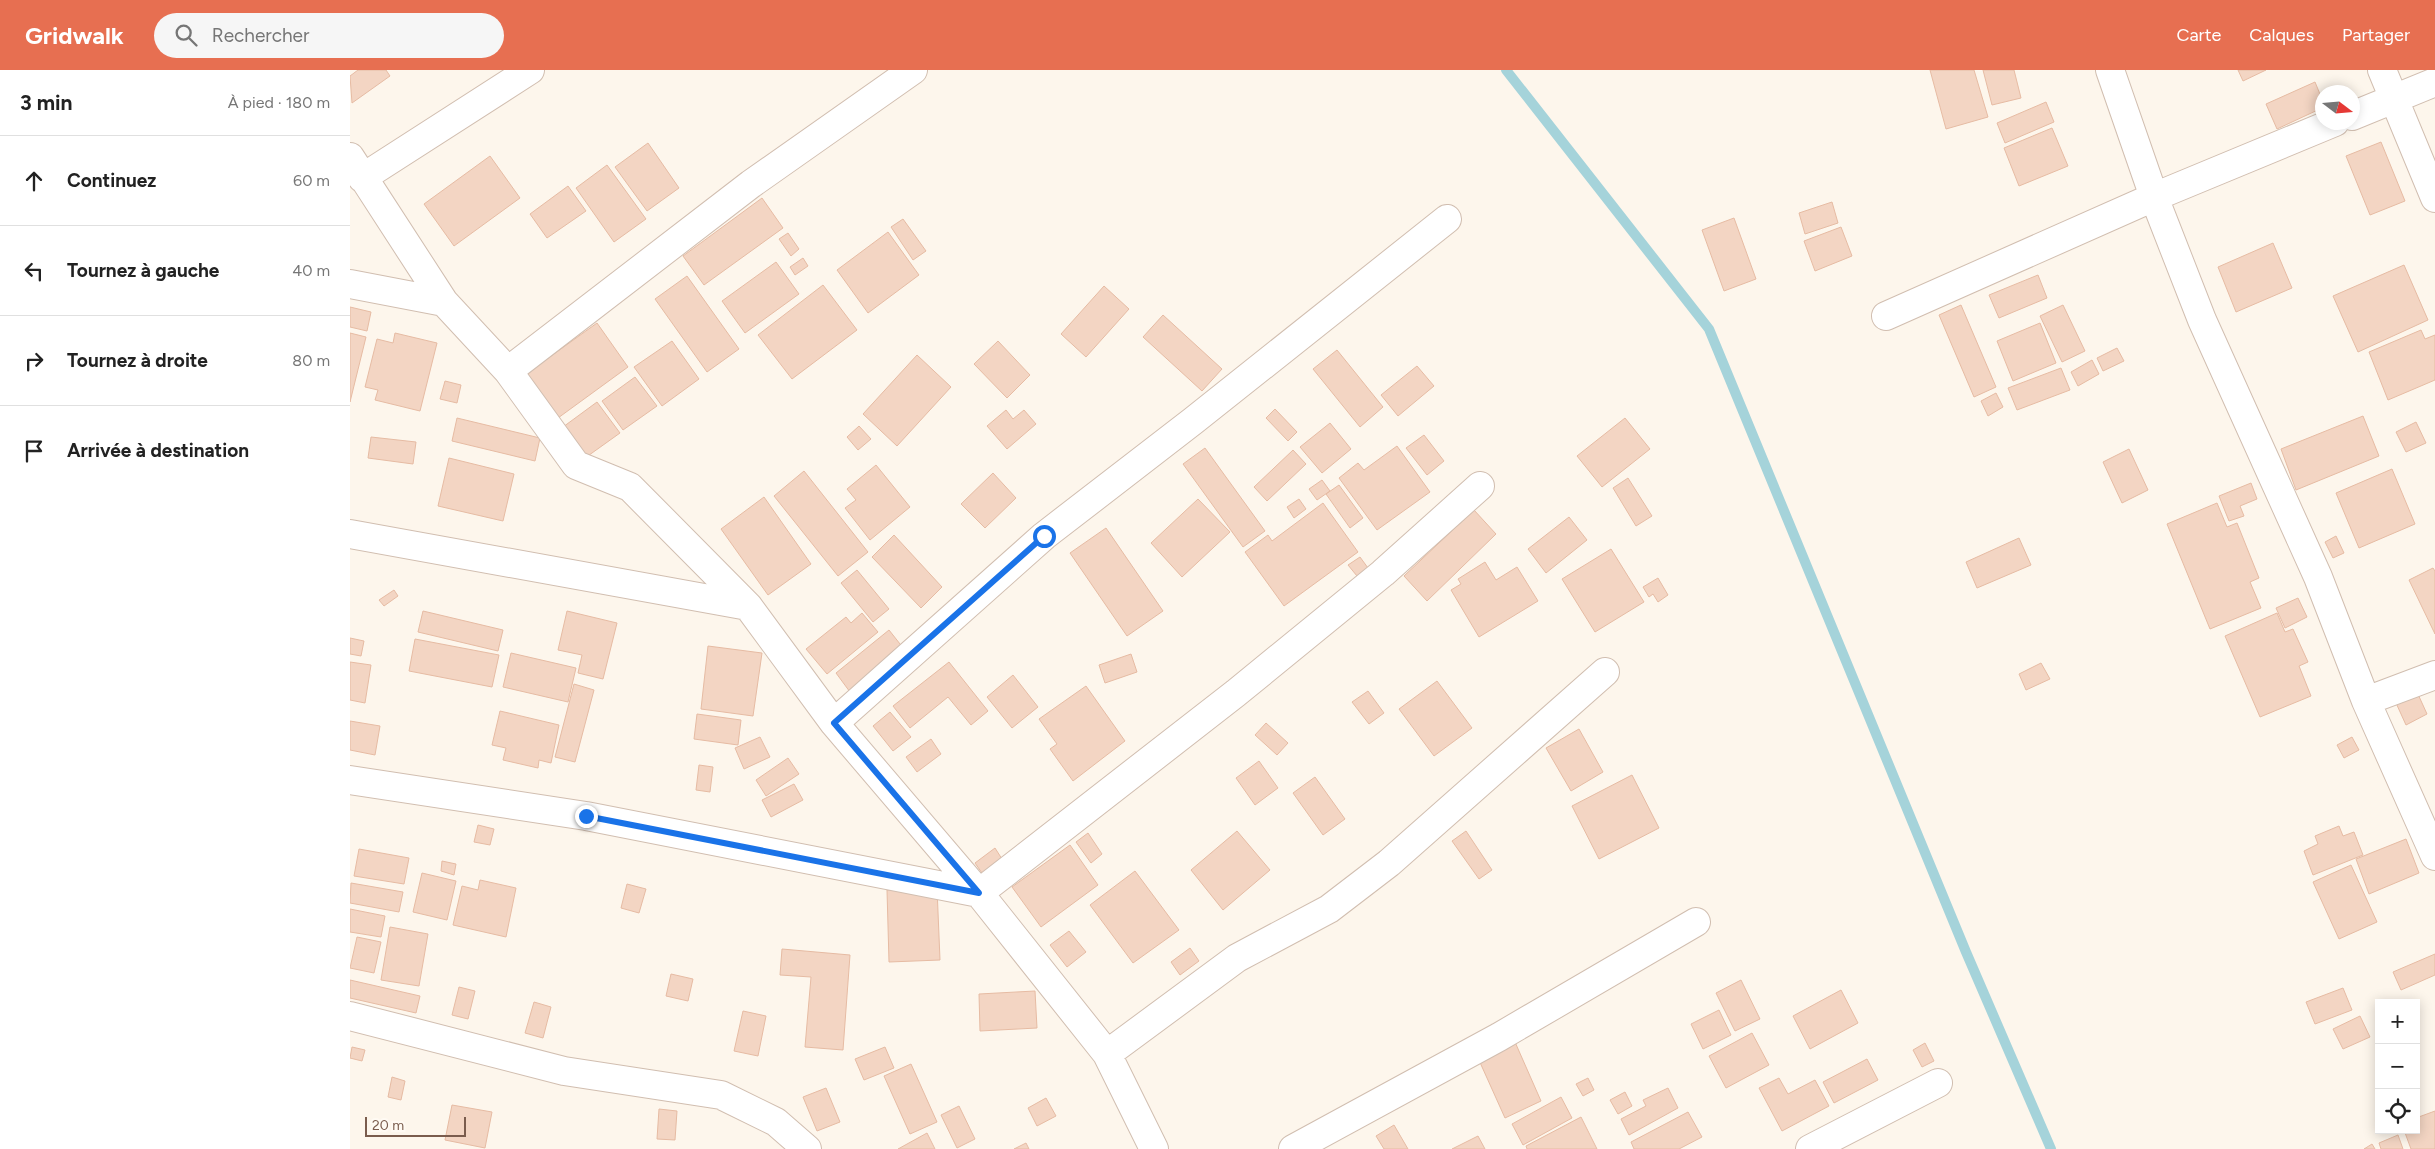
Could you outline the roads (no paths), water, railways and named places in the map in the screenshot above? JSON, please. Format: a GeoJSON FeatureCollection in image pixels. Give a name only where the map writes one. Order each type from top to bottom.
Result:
{"type":"FeatureCollection","features":[{"type":"Feature","properties":{"kind":"street"},"geometry":{"type":"LineString","coordinates":[[530,70],[356,168],[444,302],[508,371],[576,465],[630,487],[748,606],[834,723],[979,893],[1107,1054],[1154,1149]]}},
{"type":"Feature","properties":{"kind":"street"},"geometry":{"type":"LineString","coordinates":[[508,371],[751,184],[913,70]]}},
{"type":"Feature","properties":{"kind":"street"},"geometry":{"type":"LineString","coordinates":[[2110,70],[2154,197],[2202,320],[2318,577],[2366,701],[2435,856]]}},
{"type":"Feature","properties":{"kind":"street"},"geometry":{"type":"LineString","coordinates":[[2382,70],[2435,198]]}},
{"type":"Feature","properties":{"kind":"street"},"geometry":{"type":"LineString","coordinates":[[2360,113],[2435,82]]}},
{"type":"Feature","properties":{"kind":"street"},"geometry":{"type":"LineString","coordinates":[[1886,316],[2154,197],[2316,130]]}},
{"type":"Feature","properties":{"kind":"street"},"geometry":{"type":"LineString","coordinates":[[834,723],[1044,536],[1193,421],[1447,219]]}},
{"type":"Feature","properties":{"kind":"street"},"geometry":{"type":"LineString","coordinates":[[350,284],[444,302]]}},
{"type":"Feature","properties":{"kind":"street"},"geometry":{"type":"LineString","coordinates":[[350,780],[586,816],[979,893],[1236,693],[1383,573],[1480,486]]}},
{"type":"Feature","properties":{"kind":"street"},"geometry":{"type":"LineString","coordinates":[[350,534],[748,606]]}},
{"type":"Feature","properties":{"kind":"street"},"geometry":{"type":"LineString","coordinates":[[1107,1054],[1237,958],[1329,909],[1367,880],[1389,863],[1605,672]]}},
{"type":"Feature","properties":{"kind":"street"},"geometry":{"type":"LineString","coordinates":[[2366,701],[2435,675]]}},
{"type":"Feature","properties":{"kind":"street"},"geometry":{"type":"LineString","coordinates":[[1293,1149],[1499,1037],[1696,922]]}},
{"type":"Feature","properties":{"kind":"street"},"geometry":{"type":"LineString","coordinates":[[350,1016],[564,1071],[721,1095],[776,1122],[807,1149]]}},
{"type":"Feature","properties":{"kind":"street"},"geometry":{"type":"LineString","coordinates":[[1810,1149],[1938,1084]]}},
{"type":"Feature","properties":{"kind":"waterway"},"geometry":{"type":"LineString","coordinates":[[1506,70],[1709,329],[1966,952],[2051,1149]]}}]}
